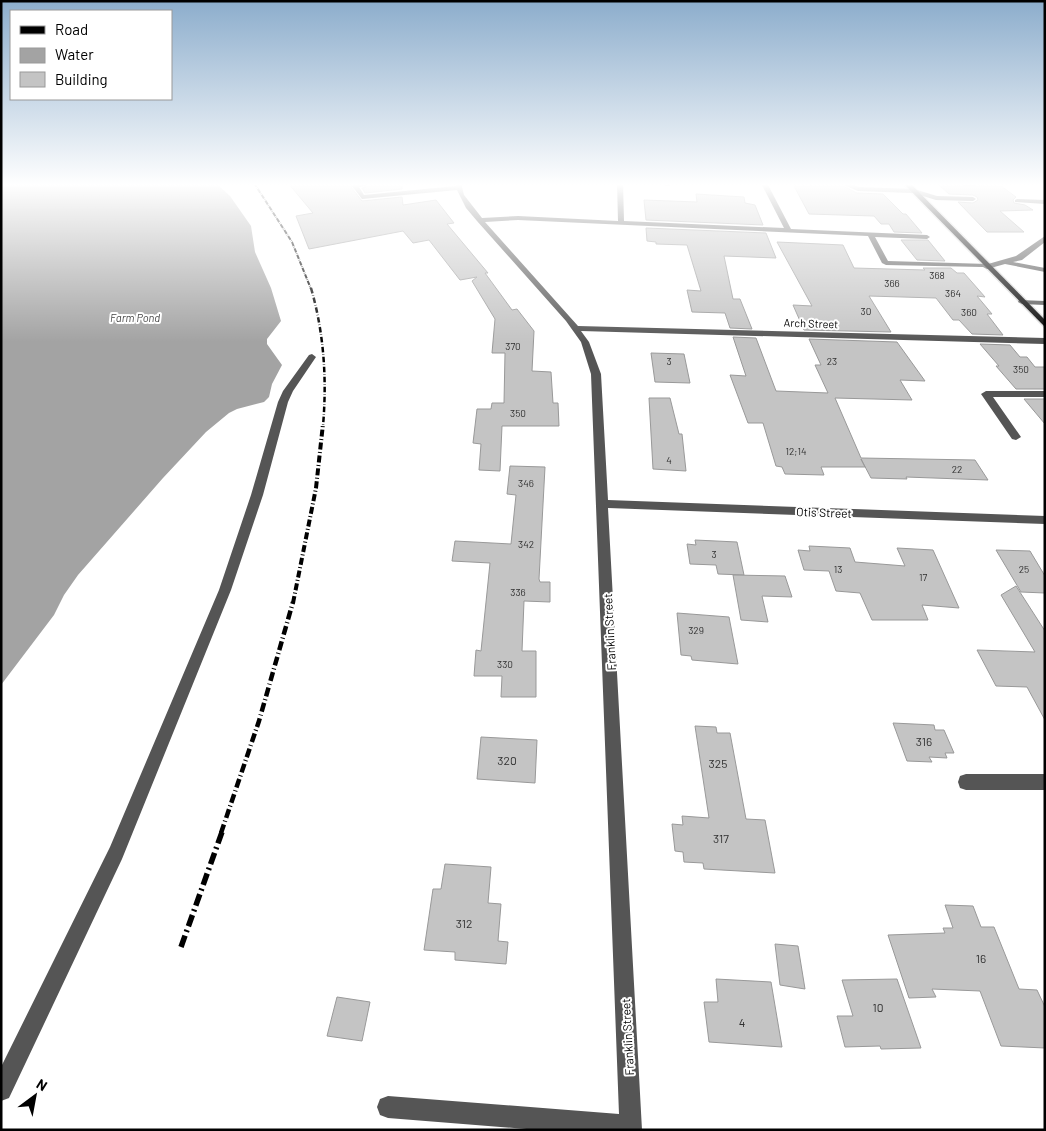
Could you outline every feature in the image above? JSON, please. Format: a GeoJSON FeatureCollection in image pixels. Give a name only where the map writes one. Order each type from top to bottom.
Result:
{"type":"FeatureCollection","features":[{"type":"Feature","properties":{"kind":"main road"},"geometry":{"type":"LineString","coordinates":[[957,236],[1045,325]]}},
{"type":"Feature","properties":{"kind":"street","name":"Franklin Street"},"geometry":{"type":"LineString","coordinates":[[493,236],[576,328],[591,356],[596,374],[631,1128]]}},
{"type":"Feature","properties":{"kind":"street"},"geometry":{"type":"LineString","coordinates":[[871,236],[886,263],[986,266],[1008,263],[1019,258],[1045,238]]}},
{"type":"Feature","properties":{"kind":"street"},"geometry":{"type":"LineString","coordinates":[[904,236],[927,237]]}},
{"type":"Feature","properties":{"kind":"street"},"geometry":{"type":"LineString","coordinates":[[1008,263],[1045,270]]}},
{"type":"Feature","properties":{"kind":"street"},"geometry":{"type":"LineString","coordinates":[[1022,302],[1045,303]]}},
{"type":"Feature","properties":{"kind":"street","name":"Arch Street"},"geometry":{"type":"LineString","coordinates":[[576,328],[1045,341]]}},
{"type":"Feature","properties":{"kind":"street"},"geometry":{"type":"LineString","coordinates":[[1,1090],[133,814],[225,590],[257,496],[283,402],[288,391],[312,357]]}},
{"type":"Feature","properties":{"kind":"street"},"geometry":{"type":"LineString","coordinates":[[1016,437],[986,394],[1045,394]]}},
{"type":"Feature","properties":{"kind":"street","name":"Otis Street"},"geometry":{"type":"LineString","coordinates":[[603,504],[1045,520]]}},
{"type":"Feature","properties":{"kind":"street"},"geometry":{"type":"LineString","coordinates":[[966,782],[1045,782]]}},
{"type":"Feature","properties":{"kind":"street"},"geometry":{"type":"LineString","coordinates":[[388,1107],[631,1128]]}},
{"type":"Feature","properties":{"kind":"water","name":"Farm Pond"},"geometry":{"type":"Polygon","coordinates":[[[1,236],[253,236],[255,252],[271,288],[281,321],[267,339],[267,344],[282,365],[272,384],[269,397],[264,402],[229,413],[206,432],[163,478],[78,575],[64,595],[54,615],[1,685],[1,236]]]}},
{"type":"Feature","properties":{"kind":"building"},"geometry":{"type":"Polygon","coordinates":[[[304,236],[378,236],[309,249],[304,236]]]}},
{"type":"Feature","properties":{"kind":"building"},"geometry":{"type":"Polygon","coordinates":[[[407,236],[457,236],[488,273],[485,273],[512,310],[517,309],[534,331],[532,371],[551,372],[553,403],[558,403],[559,426],[502,426],[500,471],[479,470],[481,444],[473,443],[477,409],[491,409],[492,403],[504,403],[505,353],[492,353],[495,319],[472,281],[477,277],[460,280],[429,240],[413,243],[407,236]]]}},
{"type":"Feature","properties":{"kind":"building"},"geometry":{"type":"Polygon","coordinates":[[[647,236],[767,236],[776,258],[724,256],[733,299],[740,299],[752,329],[730,328],[725,313],[692,312],[687,290],[701,291],[687,245],[656,244],[656,242],[647,241],[647,236]]]}},
{"type":"Feature","properties":{"kind":"building"},"geometry":{"type":"Polygon","coordinates":[[[901,240],[928,240],[945,261],[917,260],[901,240]]]}},
{"type":"Feature","properties":{"kind":"building"},"geometry":{"type":"Polygon","coordinates":[[[777,242],[843,245],[854,268],[925,270],[923,268],[951,268],[957,273],[964,273],[985,297],[977,296],[992,314],[987,314],[1003,335],[972,334],[959,320],[953,320],[936,298],[869,296],[891,332],[804,330],[793,305],[812,306],[777,242]]]}},
{"type":"Feature","properties":{"kind":"building"},"geometry":{"type":"Polygon","coordinates":[[[733,337],[756,338],[776,391],[828,393],[815,365],[821,365],[809,339],[897,342],[925,381],[900,380],[912,400],[835,398],[861,458],[975,460],[988,480],[906,477],[907,479],[871,478],[861,459],[865,467],[821,467],[824,475],[785,474],[782,467],[776,466],[763,423],[748,423],[730,375],[746,376],[733,337]]]}},
{"type":"Feature","properties":{"kind":"building"},"geometry":{"type":"Polygon","coordinates":[[[980,344],[1010,345],[1020,357],[1027,357],[1035,367],[1045,367],[1045,389],[1016,389],[980,344]]]}},
{"type":"Feature","properties":{"kind":"building"},"geometry":{"type":"Polygon","coordinates":[[[651,353],[684,354],[690,383],[655,382],[651,353]]]}},
{"type":"Feature","properties":{"kind":"building"},"geometry":{"type":"Polygon","coordinates":[[[649,398],[670,398],[679,434],[682,434],[686,471],[653,469],[649,398]]]}},
{"type":"Feature","properties":{"kind":"building"},"geometry":{"type":"Polygon","coordinates":[[[1024,399],[1045,399],[1045,424],[1024,399]]]}},
{"type":"Feature","properties":{"kind":"building"},"geometry":{"type":"Polygon","coordinates":[[[510,466],[545,467],[539,579],[540,582],[550,582],[550,602],[524,601],[522,651],[536,651],[536,697],[501,697],[502,676],[474,676],[476,650],[481,651],[490,563],[452,561],[455,541],[511,544],[516,495],[507,494],[510,466]]]}},
{"type":"Feature","properties":{"kind":"building"},"geometry":{"type":"Polygon","coordinates":[[[695,540],[737,542],[744,575],[718,574],[716,565],[690,564],[687,544],[696,545],[695,540]]]}},
{"type":"Feature","properties":{"kind":"building"},"geometry":{"type":"Polygon","coordinates":[[[809,546],[850,548],[855,562],[905,566],[897,548],[933,550],[959,608],[922,605],[928,620],[872,620],[860,593],[836,591],[829,571],[804,570],[798,550],[810,551],[809,546]]]}},
{"type":"Feature","properties":{"kind":"building"},"geometry":{"type":"Polygon","coordinates":[[[996,550],[1030,551],[1045,576],[1045,593],[1021,592],[996,550]]]}},
{"type":"Feature","properties":{"kind":"building"},"geometry":{"type":"Polygon","coordinates":[[[733,575],[785,576],[792,597],[762,596],[768,622],[741,620],[733,575]]]}},
{"type":"Feature","properties":{"kind":"building"},"geometry":{"type":"Polygon","coordinates":[[[1016,586],[1045,631],[1045,720],[1027,687],[996,686],[977,650],[1035,652],[1001,595],[1016,586]]]}},
{"type":"Feature","properties":{"kind":"building"},"geometry":{"type":"Polygon","coordinates":[[[677,613],[729,617],[738,664],[692,660],[691,656],[681,655],[677,613]]]}},
{"type":"Feature","properties":{"kind":"building"},"geometry":{"type":"Polygon","coordinates":[[[893,723],[934,725],[935,730],[944,730],[954,753],[945,753],[947,758],[929,757],[932,762],[907,761],[893,723]]]}},
{"type":"Feature","properties":{"kind":"building"},"geometry":{"type":"Polygon","coordinates":[[[695,726],[716,727],[717,733],[730,733],[746,819],[765,820],[775,873],[704,869],[703,863],[684,862],[683,852],[675,851],[672,824],[683,825],[682,816],[709,818],[695,726]]]}},
{"type":"Feature","properties":{"kind":"building"},"geometry":{"type":"Polygon","coordinates":[[[481,737],[537,740],[535,783],[477,779],[481,737]]]}},
{"type":"Feature","properties":{"kind":"building"},"geometry":{"type":"Polygon","coordinates":[[[445,864],[491,867],[488,903],[501,904],[498,941],[508,942],[506,964],[455,960],[455,952],[424,950],[433,889],[441,889],[445,864]]]}},
{"type":"Feature","properties":{"kind":"building"},"geometry":{"type":"Polygon","coordinates":[[[945,905],[973,906],[981,927],[994,927],[1019,989],[1037,990],[1045,1007],[1045,1048],[1001,1046],[980,991],[932,989],[936,997],[909,998],[888,935],[945,933],[943,928],[953,928],[945,905]]]}},
{"type":"Feature","properties":{"kind":"building"},"geometry":{"type":"Polygon","coordinates":[[[775,944],[798,946],[805,989],[780,985],[775,944]]]}},
{"type":"Feature","properties":{"kind":"building"},"geometry":{"type":"Polygon","coordinates":[[[716,979],[771,982],[782,1047],[709,1042],[704,1002],[718,1002],[716,979]]]}},
{"type":"Feature","properties":{"kind":"building"},"geometry":{"type":"Polygon","coordinates":[[[897,979],[921,1048],[881,1049],[880,1046],[845,1047],[837,1016],[853,1016],[842,980],[897,979]]]}},
{"type":"Feature","properties":{"kind":"building"},"geometry":{"type":"Polygon","coordinates":[[[337,997],[370,1002],[362,1041],[327,1036],[337,997]]]}},
{"type":"Feature","properties":{"kind":"railway"},"geometry":{"type":"LineString","coordinates":[[288,236],[311,289]]}},
{"type":"Feature","properties":{"kind":"railway"},"geometry":{"type":"LineString","coordinates":[[311,288],[322,339],[325,391],[323,426]]}},
{"type":"Feature","properties":{"kind":"railway"},"geometry":{"type":"LineString","coordinates":[[293,603],[316,488],[323,424]]}},
{"type":"Feature","properties":{"kind":"railway"},"geometry":{"type":"LineString","coordinates":[[221,833],[259,721],[293,602]]}},
{"type":"Feature","properties":{"kind":"railway"},"geometry":{"type":"LineString","coordinates":[[181,947],[222,832]]}}]}
